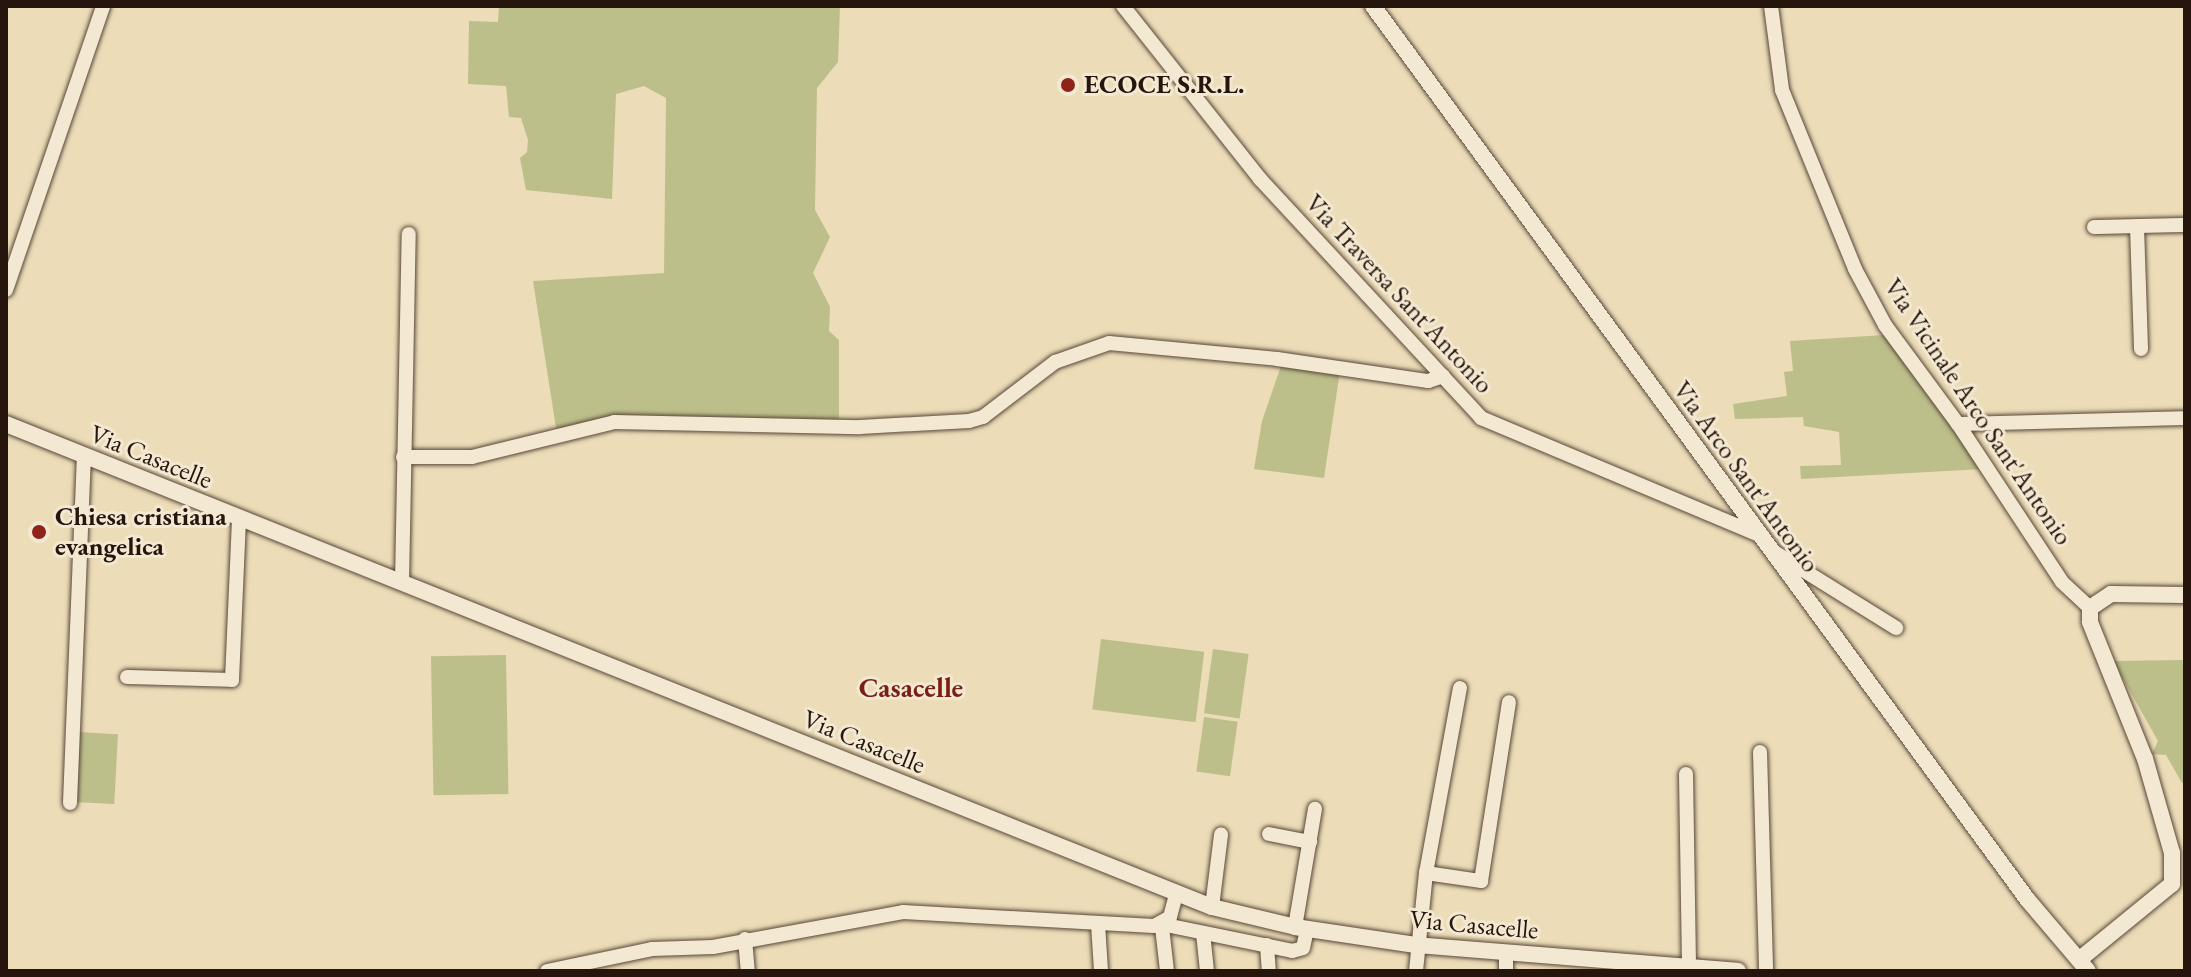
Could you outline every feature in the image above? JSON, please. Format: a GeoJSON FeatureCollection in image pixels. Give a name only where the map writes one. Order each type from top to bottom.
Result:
{"type":"FeatureCollection","features":[{"type":"Feature","properties":{"kind":"street"},"geometry":{"type":"LineString","coordinates":[[6,290],[103,6]]}},
{"type":"Feature","properties":{"kind":"street","name":"Via Traversa Sant'Antonio"},"geometry":{"type":"LineString","coordinates":[[1123,6],[1260,179],[1443,376],[1493,424],[1759,535]]}},
{"type":"Feature","properties":{"kind":"street","name":"Via Arco Sant'Antonio"},"geometry":{"type":"LineString","coordinates":[[1373,6],[2027,899],[2084,965]]}},
{"type":"Feature","properties":{"kind":"street","name":"Via Vicinale Arco Sant'Antonio"},"geometry":{"type":"LineString","coordinates":[[1771,6],[1782,90],[1855,269],[1885,325],[1958,424],[2062,582],[2090,608]]}},
{"type":"Feature","properties":{"kind":"street"},"geometry":{"type":"LineString","coordinates":[[2094,227],[2185,225]]}},
{"type":"Feature","properties":{"kind":"street"},"geometry":{"type":"LineString","coordinates":[[2137,227],[2141,349]]}},
{"type":"Feature","properties":{"kind":"street"},"geometry":{"type":"LineString","coordinates":[[402,583],[409,234]]}},
{"type":"Feature","properties":{"kind":"street"},"geometry":{"type":"LineString","coordinates":[[403,457],[472,457],[614,422],[860,427],[969,421],[983,417],[1055,362],[1109,343],[1277,359],[1428,381],[1443,376]]}},
{"type":"Feature","properties":{"kind":"street"},"geometry":{"type":"LineString","coordinates":[[1958,424],[2185,418]]}},
{"type":"Feature","properties":{"kind":"street","name":"Via Casacelle"},"geometry":{"type":"LineString","coordinates":[[6,424],[1212,907],[1301,928],[1416,945],[1738,971]]}},
{"type":"Feature","properties":{"kind":"street"},"geometry":{"type":"LineString","coordinates":[[70,803],[84,456]]}},
{"type":"Feature","properties":{"kind":"street"},"geometry":{"type":"LineString","coordinates":[[127,677],[232,680],[239,518]]}},
{"type":"Feature","properties":{"kind":"street"},"geometry":{"type":"LineString","coordinates":[[1769,549],[1896,628]]}},
{"type":"Feature","properties":{"kind":"street"},"geometry":{"type":"LineString","coordinates":[[2084,965],[2172,884],[2172,853],[2145,759],[2090,622],[2090,608],[2111,594],[2185,595]]}},
{"type":"Feature","properties":{"kind":"street"},"geometry":{"type":"LineString","coordinates":[[1416,971],[1416,945],[1426,873],[1460,688]]}},
{"type":"Feature","properties":{"kind":"street"},"geometry":{"type":"LineString","coordinates":[[1426,873],[1481,881],[1509,702]]}},
{"type":"Feature","properties":{"kind":"street"},"geometry":{"type":"LineString","coordinates":[[1760,752],[1766,971]]}},
{"type":"Feature","properties":{"kind":"street"},"geometry":{"type":"LineString","coordinates":[[1686,774],[1689,966]]}},
{"type":"Feature","properties":{"kind":"street"},"geometry":{"type":"LineString","coordinates":[[547,971],[652,949],[713,947],[903,912],[1162,925],[1300,950],[1315,809]]}},
{"type":"Feature","properties":{"kind":"street"},"geometry":{"type":"LineString","coordinates":[[1269,834],[1310,842]]}},
{"type":"Feature","properties":{"kind":"street"},"geometry":{"type":"LineString","coordinates":[[1212,907],[1221,835]]}},
{"type":"Feature","properties":{"kind":"street"},"geometry":{"type":"LineString","coordinates":[[1162,925],[1170,917],[1176,895]]}},
{"type":"Feature","properties":{"kind":"street"},"geometry":{"type":"LineString","coordinates":[[1098,924],[1101,971]]}},
{"type":"Feature","properties":{"kind":"street"},"geometry":{"type":"LineString","coordinates":[[1162,925],[1167,971]]}},
{"type":"Feature","properties":{"kind":"street"},"geometry":{"type":"LineString","coordinates":[[1203,933],[1207,971]]}},
{"type":"Feature","properties":{"kind":"street"},"geometry":{"type":"LineString","coordinates":[[745,939],[748,971]]}},
{"type":"Feature","properties":{"kind":"street"},"geometry":{"type":"LineString","coordinates":[[1267,945],[1269,971]]}},
{"type":"Feature","properties":{"kind":"street"},"geometry":{"type":"LineString","coordinates":[[1506,953],[1506,971]]}},
{"type":"Feature","properties":{"kind":"green space"},"geometry":{"type":"Polygon","coordinates":[[[499,6],[840,6],[838,62],[817,88],[815,210],[830,237],[813,273],[830,307],[829,331],[839,340],[839,422],[556,428],[533,281],[664,273],[666,98],[644,86],[616,94],[612,199],[526,190],[520,158],[527,152],[528,140],[521,118],[509,117],[506,86],[468,84],[469,21],[498,22],[499,6]]]}},
{"type":"Feature","properties":{"kind":"green space"},"geometry":{"type":"Polygon","coordinates":[[[1884,335],[1983,469],[1801,479],[1800,466],[1841,465],[1839,432],[1804,426],[1803,417],[1735,419],[1733,404],[1787,396],[1784,372],[1793,371],[1790,341],[1884,335]]]}},
{"type":"Feature","properties":{"kind":"green space"},"geometry":{"type":"Polygon","coordinates":[[[1281,366],[1340,371],[1324,478],[1254,469],[1262,421],[1281,366]]]}},
{"type":"Feature","properties":{"kind":"green space"},"geometry":{"type":"Polygon","coordinates":[[[1101,639],[1204,652],[1196,722],[1092,709],[1101,639]]]}},
{"type":"Feature","properties":{"kind":"green space"},"geometry":{"type":"Polygon","coordinates":[[[1213,649],[1249,654],[1240,718],[1204,713],[1213,649]]]}},
{"type":"Feature","properties":{"kind":"green space"},"geometry":{"type":"Polygon","coordinates":[[[506,655],[508,794],[433,795],[431,656],[506,655]]]}},
{"type":"Feature","properties":{"kind":"green space"},"geometry":{"type":"Polygon","coordinates":[[[2185,660],[2185,783],[2182,783],[2166,755],[2152,754],[2158,741],[2113,661],[2185,660]]]}},
{"type":"Feature","properties":{"kind":"green space"},"geometry":{"type":"Polygon","coordinates":[[[1204,717],[1238,722],[1230,776],[1196,771],[1204,717]]]}},
{"type":"Feature","properties":{"kind":"green space"},"geometry":{"type":"Polygon","coordinates":[[[77,732],[118,734],[114,804],[73,802],[77,732]]]}},
{"type":"Feature","properties":{"kind":"place","name":"ECOCE S.R.L."},"geometry":{"type":"Point","coordinates":[1068,85]}},
{"type":"Feature","properties":{"kind":"place","name":"Chiesa cristiana evangelica"},"geometry":{"type":"Point","coordinates":[39,532]}},
{"type":"Feature","properties":{"kind":"district","name":"Casacelle"},"geometry":{"type":"Point","coordinates":[911,687]}}]}
